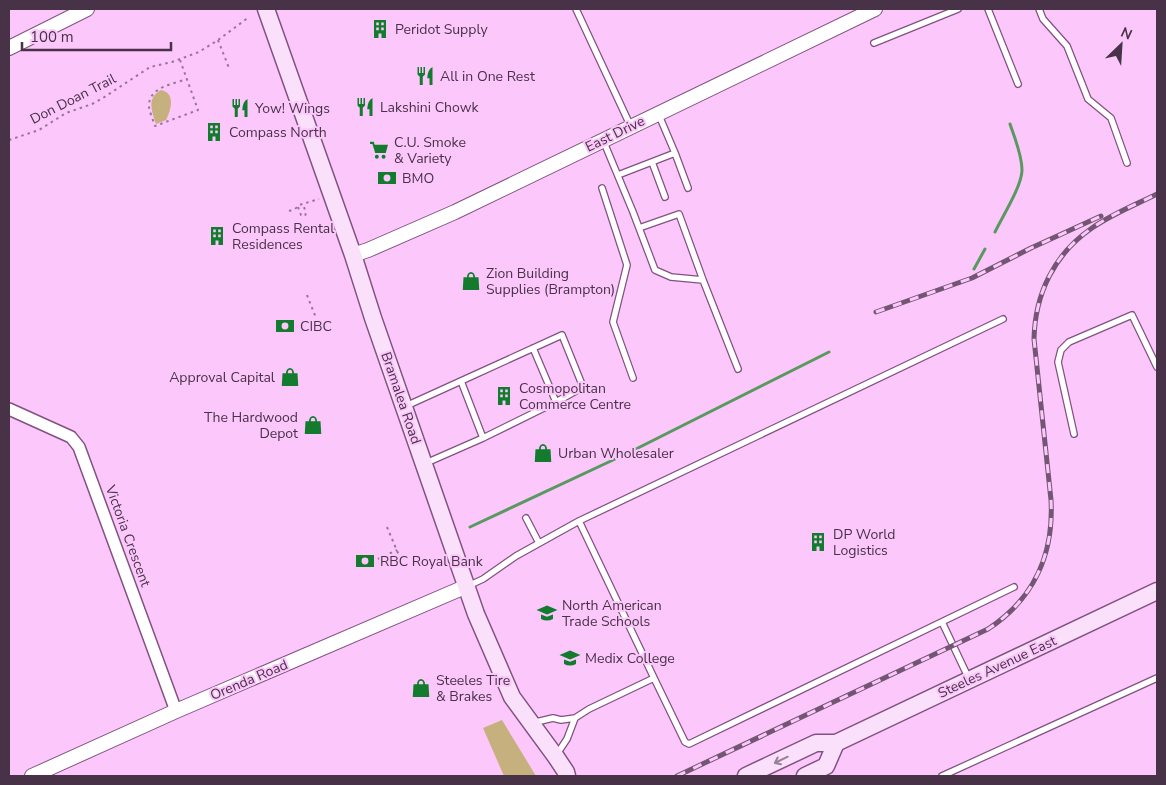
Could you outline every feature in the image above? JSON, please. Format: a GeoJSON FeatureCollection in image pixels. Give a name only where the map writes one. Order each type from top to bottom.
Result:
{"type":"FeatureCollection","features":[{"type":"Feature","properties":{"kind":"main road","name":"Bramalea Road"},"geometry":{"type":"LineString","coordinates":[[266,9],[486,638],[508,689],[569,775]]}},
{"type":"Feature","properties":{"kind":"main road","name":"Steeles Avenue East"},"geometry":{"type":"LineString","coordinates":[[746,776],[816,743],[836,743],[1157,591]]}},
{"type":"Feature","properties":{"kind":"main road"},"geometry":{"type":"LineString","coordinates":[[805,776],[826,766],[836,743]]}},
{"type":"Feature","properties":{"kind":"street"},"geometry":{"type":"LineString","coordinates":[[9,48],[87,9]]}},
{"type":"Feature","properties":{"kind":"street","name":"East Drive"},"geometry":{"type":"LineString","coordinates":[[352,255],[368,250],[455,212],[869,10]]}},
{"type":"Feature","properties":{"kind":"street","name":"Victoria Crescent"},"geometry":{"type":"LineString","coordinates":[[9,409],[71,437],[79,447],[176,711]]}},
{"type":"Feature","properties":{"kind":"street","name":"Orenda Road"},"geometry":{"type":"LineString","coordinates":[[32,776],[176,711],[467,586]]}},
{"type":"Feature","properties":{"kind":"lane"},"geometry":{"type":"LineString","coordinates":[[576,9],[631,126]]}},
{"type":"Feature","properties":{"kind":"lane"},"geometry":{"type":"LineString","coordinates":[[874,43],[958,9]]}},
{"type":"Feature","properties":{"kind":"lane"},"geometry":{"type":"LineString","coordinates":[[988,9],[1018,84]]}},
{"type":"Feature","properties":{"kind":"lane"},"geometry":{"type":"LineString","coordinates":[[1039,9],[1043,19],[1067,46],[1088,99],[1111,118],[1127,163]]}},
{"type":"Feature","properties":{"kind":"lane"},"geometry":{"type":"LineString","coordinates":[[658,114],[688,188]]}},
{"type":"Feature","properties":{"kind":"lane"},"geometry":{"type":"LineString","coordinates":[[603,140],[654,270],[671,277],[703,280]]}},
{"type":"Feature","properties":{"kind":"lane"},"geometry":{"type":"LineString","coordinates":[[618,175],[675,153]]}},
{"type":"Feature","properties":{"kind":"lane"},"geometry":{"type":"LineString","coordinates":[[652,162],[665,197]]}},
{"type":"Feature","properties":{"kind":"lane"},"geometry":{"type":"LineString","coordinates":[[602,188],[628,265],[613,322],[633,378]]}},
{"type":"Feature","properties":{"kind":"lane"},"geometry":{"type":"LineString","coordinates":[[639,228],[680,214],[703,280],[738,369]]}},
{"type":"Feature","properties":{"kind":"lane"},"geometry":{"type":"LineString","coordinates":[[1074,434],[1058,362],[1061,350],[1069,342],[1132,315],[1157,367]]}},
{"type":"Feature","properties":{"kind":"lane"},"geometry":{"type":"LineString","coordinates":[[467,586],[483,579],[516,556],[579,521],[1003,319]]}},
{"type":"Feature","properties":{"kind":"lane"},"geometry":{"type":"LineString","coordinates":[[404,407],[562,335],[584,387],[483,438],[424,464]]}},
{"type":"Feature","properties":{"kind":"lane"},"geometry":{"type":"LineString","coordinates":[[533,348],[556,402]]}},
{"type":"Feature","properties":{"kind":"lane"},"geometry":{"type":"LineString","coordinates":[[461,381],[483,438]]}},
{"type":"Feature","properties":{"kind":"lane"},"geometry":{"type":"LineString","coordinates":[[526,518],[539,543]]}},
{"type":"Feature","properties":{"kind":"lane"},"geometry":{"type":"LineString","coordinates":[[579,521],[685,742],[690,744],[1014,587]]}},
{"type":"Feature","properties":{"kind":"lane"},"geometry":{"type":"LineString","coordinates":[[942,622],[970,680]]}},
{"type":"Feature","properties":{"kind":"lane"},"geometry":{"type":"LineString","coordinates":[[531,723],[553,718],[561,720],[574,718],[654,678]]}},
{"type":"Feature","properties":{"kind":"lane"},"geometry":{"type":"LineString","coordinates":[[942,776],[1157,678]]}},
{"type":"Feature","properties":{"kind":"lane"},"geometry":{"type":"LineString","coordinates":[[556,757],[567,739],[574,718]]}},
{"type":"Feature","properties":{"kind":"path","name":"Don Doan Trail"},"geometry":{"type":"LineString","coordinates":[[9,140],[39,130],[66,113],[104,98],[150,66],[164,65],[199,52],[249,17]]}},
{"type":"Feature","properties":{"kind":"path"},"geometry":{"type":"LineString","coordinates":[[218,40],[229,68]]}},
{"type":"Feature","properties":{"kind":"path"},"geometry":{"type":"LineString","coordinates":[[180,60],[187,79],[198,110],[155,126],[149,109],[153,94],[157,90],[187,79]]}},
{"type":"Feature","properties":{"kind":"path"},"geometry":{"type":"LineString","coordinates":[[289,211],[297,206],[331,195]]}},
{"type":"Feature","properties":{"kind":"path"},"geometry":{"type":"LineString","coordinates":[[297,206],[300,216],[305,216],[303,204]]}},
{"type":"Feature","properties":{"kind":"path"},"geometry":{"type":"LineString","coordinates":[[307,295],[316,318]]}},
{"type":"Feature","properties":{"kind":"path"},"geometry":{"type":"LineString","coordinates":[[387,527],[403,566]]}},
{"type":"Feature","properties":{"kind":"path"},"geometry":{"type":"LineString","coordinates":[[378,558],[397,550]]}},
{"type":"Feature","properties":{"kind":"shaded area"},"geometry":{"type":"Polygon","coordinates":[[[161,90],[169,95],[171,107],[166,120],[156,124],[151,105],[153,97],[161,90]]]}},
{"type":"Feature","properties":{"kind":"shaded area"},"geometry":{"type":"Polygon","coordinates":[[[502,720],[536,776],[504,776],[483,728],[502,720]]]}},
{"type":"Feature","properties":{"kind":"waterway"},"geometry":{"type":"LineString","coordinates":[[995,232],[1019,184],[1022,170],[1018,147],[1010,124]]}},
{"type":"Feature","properties":{"kind":"waterway"},"geometry":{"type":"LineString","coordinates":[[974,269],[985,249]]}},
{"type":"Feature","properties":{"kind":"waterway"},"geometry":{"type":"LineString","coordinates":[[470,527],[628,453],[829,352]]}},
{"type":"Feature","properties":{"kind":"railway"},"geometry":{"type":"LineString","coordinates":[[677,776],[988,629],[1018,604],[1038,574],[1045,557],[1051,520],[1051,500],[1034,339],[1035,322],[1043,291],[1057,263],[1079,238],[1108,218],[1157,194]]}},
{"type":"Feature","properties":{"kind":"railway"},"geometry":{"type":"LineString","coordinates":[[876,312],[972,278],[1101,216]]}},
{"type":"Feature","properties":{"kind":"place","name":"Peridot Supply"},"geometry":{"type":"Point","coordinates":[380,29]}},
{"type":"Feature","properties":{"kind":"place","name":"All in One Rest"},"geometry":{"type":"Point","coordinates":[425,76]}},
{"type":"Feature","properties":{"kind":"place","name":"Lakshini Chowk"},"geometry":{"type":"Point","coordinates":[365,107]}},
{"type":"Feature","properties":{"kind":"place","name":"Yow! Wings"},"geometry":{"type":"Point","coordinates":[240,108]}},
{"type":"Feature","properties":{"kind":"place","name":"Compass North"},"geometry":{"type":"Point","coordinates":[214,132]}},
{"type":"Feature","properties":{"kind":"place","name":"C.U. Smoke & Variety"},"geometry":{"type":"Point","coordinates":[379,150]}},
{"type":"Feature","properties":{"kind":"place","name":"BMO"},"geometry":{"type":"Point","coordinates":[387,178]}},
{"type":"Feature","properties":{"kind":"place","name":"Compass Rental Residences"},"geometry":{"type":"Point","coordinates":[217,236]}},
{"type":"Feature","properties":{"kind":"place","name":"Zion Building Supplies (Brampton)"},"geometry":{"type":"Point","coordinates":[471,281]}},
{"type":"Feature","properties":{"kind":"place","name":"CIBC"},"geometry":{"type":"Point","coordinates":[285,326]}},
{"type":"Feature","properties":{"kind":"place","name":"Approval Capital"},"geometry":{"type":"Point","coordinates":[290,377]}},
{"type":"Feature","properties":{"kind":"place","name":"Cosmopolitan Commerce Centre"},"geometry":{"type":"Point","coordinates":[504,396]}},
{"type":"Feature","properties":{"kind":"place","name":"The Hardwood Depot"},"geometry":{"type":"Point","coordinates":[313,425]}},
{"type":"Feature","properties":{"kind":"place","name":"Urban Wholesaler"},"geometry":{"type":"Point","coordinates":[543,453]}},
{"type":"Feature","properties":{"kind":"place","name":"DP World Logistics"},"geometry":{"type":"Point","coordinates":[818,542]}},
{"type":"Feature","properties":{"kind":"place","name":"RBC Royal Bank"},"geometry":{"type":"Point","coordinates":[365,561]}},
{"type":"Feature","properties":{"kind":"place","name":"North American Trade Schools"},"geometry":{"type":"Point","coordinates":[547,613]}},
{"type":"Feature","properties":{"kind":"place","name":"Medix College"},"geometry":{"type":"Point","coordinates":[570,658]}},
{"type":"Feature","properties":{"kind":"place","name":"Steeles Tire & Brakes"},"geometry":{"type":"Point","coordinates":[421,688]}}]}
